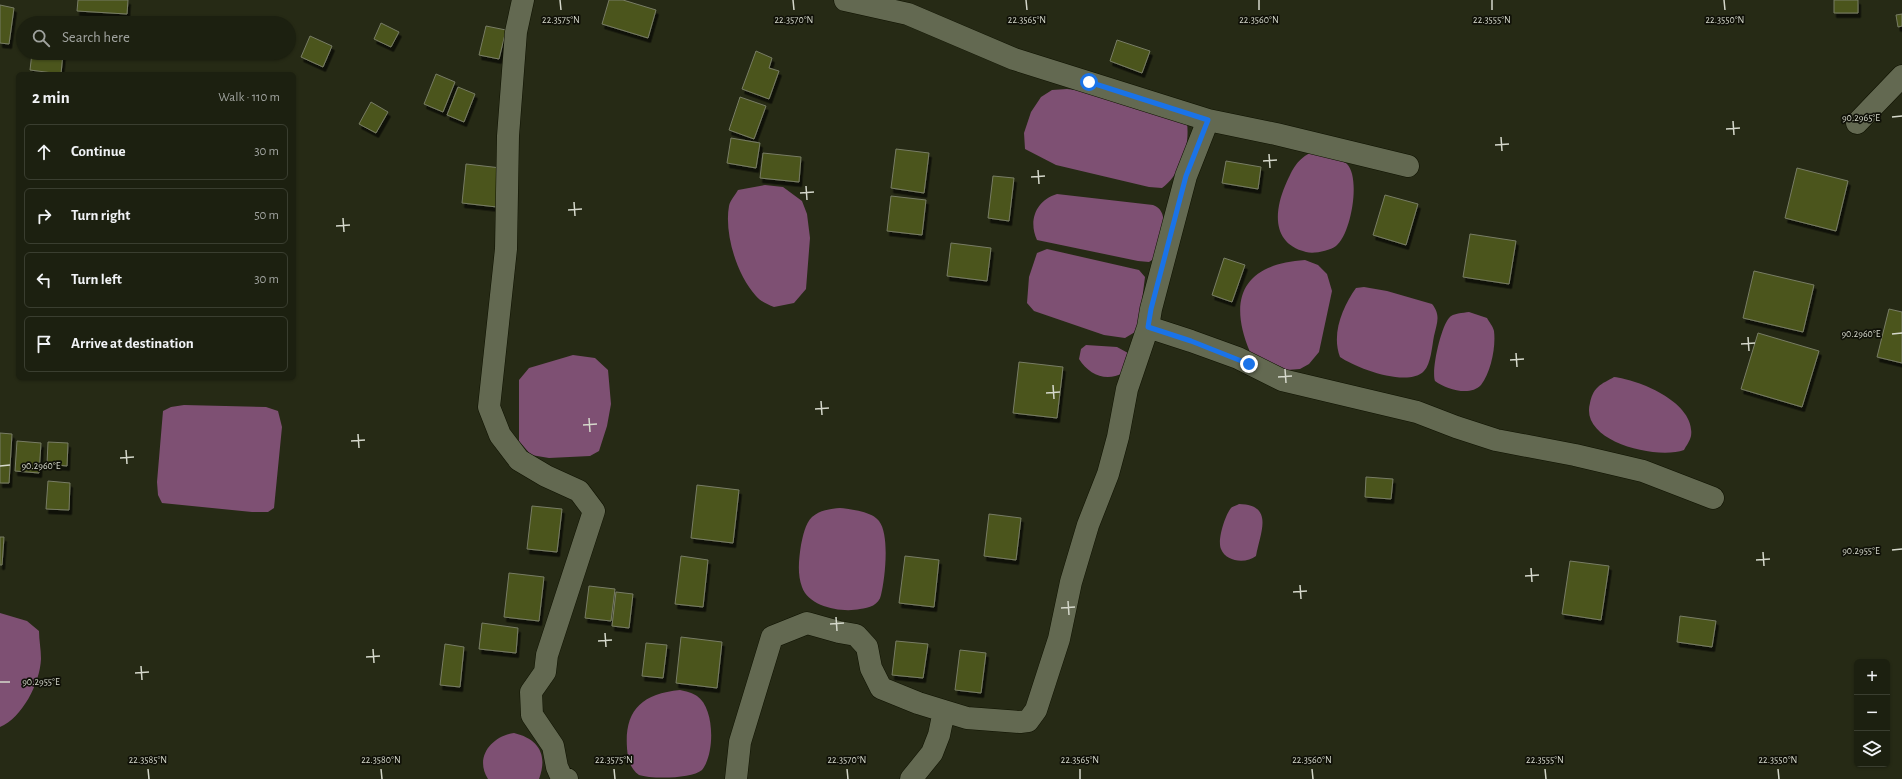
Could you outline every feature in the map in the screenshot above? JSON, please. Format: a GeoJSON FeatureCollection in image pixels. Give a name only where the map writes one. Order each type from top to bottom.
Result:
{"type":"FeatureCollection","features":[{"type":"Feature","properties":{"kind":"street"},"geometry":{"type":"LineString","coordinates":[[523,0],[516,32],[508,136],[506,249],[489,408],[500,435],[519,460],[546,476],[579,491],[594,511],[547,655],[545,672],[531,692],[532,716],[553,746],[557,766],[562,776],[567,779]]}},
{"type":"Feature","properties":{"kind":"street"},"geometry":{"type":"LineString","coordinates":[[845,0],[908,14],[1014,59],[1208,120],[1276,134],[1408,166]]}},
{"type":"Feature","properties":{"kind":"street"},"geometry":{"type":"LineString","coordinates":[[1857,123],[1902,76]]}},
{"type":"Feature","properties":{"kind":"street"},"geometry":{"type":"LineString","coordinates":[[736,779],[740,742],[772,637],[807,623],[856,635],[867,647],[872,668],[881,688],[918,703],[967,718],[1020,722],[1028,721],[1036,710],[1059,639],[1071,582],[1088,524],[1108,474],[1118,437],[1127,389],[1148,327],[1151,309],[1186,176],[1208,120]]}},
{"type":"Feature","properties":{"kind":"street"},"geometry":{"type":"LineString","coordinates":[[1148,327],[1238,358],[1282,380],[1417,412],[1496,440],[1575,455],[1643,471],[1713,498]]}},
{"type":"Feature","properties":{"kind":"street"},"geometry":{"type":"LineString","coordinates":[[911,779],[932,753],[939,735],[944,711]]}},
{"type":"Feature","properties":{"kind":"shaded area"},"geometry":{"type":"Polygon","coordinates":[[[1067,89],[1084,91],[1187,123],[1187,141],[1183,159],[1169,182],[1162,188],[1149,187],[1056,165],[1025,149],[1024,133],[1031,112],[1041,97],[1052,90],[1067,89]]]}},
{"type":"Feature","properties":{"kind":"shaded area"},"geometry":{"type":"Polygon","coordinates":[[[1310,153],[1335,159],[1347,164],[1351,171],[1354,193],[1350,219],[1341,240],[1333,248],[1326,251],[1313,253],[1295,248],[1287,242],[1279,226],[1278,216],[1281,196],[1292,171],[1301,159],[1310,153]]]}},
{"type":"Feature","properties":{"kind":"shaded area"},"geometry":{"type":"Polygon","coordinates":[[[765,185],[783,187],[802,201],[807,214],[810,238],[806,289],[794,303],[774,307],[758,298],[743,277],[734,254],[728,229],[729,206],[738,190],[765,185]]]}},
{"type":"Feature","properties":{"kind":"shaded area"},"geometry":{"type":"Polygon","coordinates":[[[1057,194],[1153,205],[1159,209],[1162,214],[1163,221],[1163,228],[1155,258],[1149,262],[1138,261],[1037,240],[1033,226],[1036,212],[1044,201],[1057,194]]]}},
{"type":"Feature","properties":{"kind":"shaded area"},"geometry":{"type":"Polygon","coordinates":[[[1047,249],[1139,270],[1145,277],[1140,316],[1135,332],[1125,338],[1104,335],[1034,311],[1027,303],[1029,277],[1037,253],[1047,249]]]}},
{"type":"Feature","properties":{"kind":"shaded area"},"geometry":{"type":"Polygon","coordinates":[[[1305,260],[1318,265],[1327,274],[1332,291],[1319,352],[1309,364],[1300,369],[1287,370],[1250,352],[1243,332],[1240,315],[1241,300],[1246,287],[1255,276],[1267,268],[1284,263],[1305,260]]]}},
{"type":"Feature","properties":{"kind":"shaded area"},"geometry":{"type":"Polygon","coordinates":[[[1364,287],[1387,291],[1432,304],[1435,308],[1437,312],[1437,323],[1430,359],[1424,371],[1416,376],[1406,378],[1395,377],[1369,371],[1340,357],[1337,339],[1343,312],[1356,288],[1364,287]]]}},
{"type":"Feature","properties":{"kind":"shaded area"},"geometry":{"type":"Polygon","coordinates":[[[1469,312],[1487,318],[1494,331],[1494,337],[1493,352],[1485,380],[1476,389],[1465,391],[1445,387],[1435,381],[1434,368],[1440,339],[1449,318],[1456,314],[1469,312]]]}},
{"type":"Feature","properties":{"kind":"shaded area"},"geometry":{"type":"Polygon","coordinates":[[[1086,345],[1117,347],[1128,353],[1123,373],[1117,376],[1104,377],[1093,373],[1083,365],[1079,359],[1081,349],[1086,345]]]}},
{"type":"Feature","properties":{"kind":"shaded area"},"geometry":{"type":"Polygon","coordinates":[[[573,355],[595,358],[608,370],[611,404],[607,426],[599,451],[590,456],[549,458],[531,455],[519,441],[519,380],[529,368],[573,355]]]}},
{"type":"Feature","properties":{"kind":"shaded area"},"geometry":{"type":"Polygon","coordinates":[[[1614,377],[1625,379],[1651,388],[1664,395],[1685,413],[1690,424],[1691,436],[1684,450],[1656,452],[1639,450],[1608,438],[1596,428],[1590,417],[1590,403],[1592,397],[1595,390],[1614,377]]]}},
{"type":"Feature","properties":{"kind":"shaded area"},"geometry":{"type":"Polygon","coordinates":[[[184,405],[266,407],[278,411],[282,427],[274,508],[268,512],[252,512],[162,503],[158,495],[157,482],[163,411],[171,407],[184,405]]]}},
{"type":"Feature","properties":{"kind":"shaded area"},"geometry":{"type":"Polygon","coordinates":[[[1239,504],[1257,509],[1261,515],[1262,522],[1262,530],[1256,556],[1252,559],[1242,561],[1227,557],[1220,545],[1222,528],[1226,516],[1231,508],[1239,504]]]}},
{"type":"Feature","properties":{"kind":"shaded area"},"geometry":{"type":"Polygon","coordinates":[[[840,508],[872,515],[879,521],[885,536],[886,557],[883,588],[880,598],[876,604],[867,608],[844,610],[819,604],[806,594],[800,582],[799,566],[801,545],[808,523],[812,517],[822,511],[840,508]]]}},
{"type":"Feature","properties":{"kind":"shaded area"},"geometry":{"type":"Polygon","coordinates":[[[0,613],[27,621],[39,631],[41,659],[37,678],[28,699],[16,716],[0,727],[0,613]]]}},
{"type":"Feature","properties":{"kind":"shaded area"},"geometry":{"type":"Polygon","coordinates":[[[680,690],[697,696],[703,702],[707,710],[710,720],[711,743],[706,763],[702,770],[697,773],[681,777],[662,778],[639,775],[632,767],[628,757],[627,742],[630,718],[643,702],[653,696],[665,692],[680,690]]]}},
{"type":"Feature","properties":{"kind":"shaded area"},"geometry":{"type":"Polygon","coordinates":[[[514,733],[530,739],[539,749],[542,755],[542,770],[539,779],[488,779],[484,771],[484,756],[492,743],[499,738],[514,733]]]}},
{"type":"Feature","properties":{"kind":"building"},"geometry":{"type":"Polygon","coordinates":[[[78,0],[128,0],[127,14],[77,11],[78,0]]]}},
{"type":"Feature","properties":{"kind":"building"},"geometry":{"type":"Polygon","coordinates":[[[609,0],[623,0],[656,10],[648,38],[602,24],[609,0]]]}},
{"type":"Feature","properties":{"kind":"building"},"geometry":{"type":"Polygon","coordinates":[[[1834,0],[1858,0],[1858,13],[1834,13],[1834,0]]]}},
{"type":"Feature","properties":{"kind":"building"},"geometry":{"type":"Polygon","coordinates":[[[0,5],[14,8],[9,44],[0,43],[0,5]]]}},
{"type":"Feature","properties":{"kind":"building"},"geometry":{"type":"Polygon","coordinates":[[[1902,14],[1902,26],[1898,27],[1896,15],[1902,14]]]}},
{"type":"Feature","properties":{"kind":"building"},"geometry":{"type":"Polygon","coordinates":[[[381,23],[399,32],[391,47],[374,39],[381,23]]]}},
{"type":"Feature","properties":{"kind":"building"},"geometry":{"type":"Polygon","coordinates":[[[486,26],[506,30],[499,59],[479,55],[486,26]]]}},
{"type":"Feature","properties":{"kind":"building"},"geometry":{"type":"Polygon","coordinates":[[[310,36],[332,46],[323,67],[301,57],[310,36]]]}},
{"type":"Feature","properties":{"kind":"building"},"geometry":{"type":"Polygon","coordinates":[[[1117,40],[1150,51],[1142,73],[1110,61],[1117,40]]]}},
{"type":"Feature","properties":{"kind":"building"},"geometry":{"type":"Polygon","coordinates":[[[756,51],[772,58],[769,68],[779,71],[769,99],[742,89],[756,51]]]}},
{"type":"Feature","properties":{"kind":"building"},"geometry":{"type":"Polygon","coordinates":[[[31,60],[62,60],[61,72],[30,70],[31,60]]]}},
{"type":"Feature","properties":{"kind":"building"},"geometry":{"type":"Polygon","coordinates":[[[436,74],[455,82],[443,112],[424,104],[436,74]]]}},
{"type":"Feature","properties":{"kind":"building"},"geometry":{"type":"Polygon","coordinates":[[[458,87],[475,94],[464,122],[447,115],[458,87]]]}},
{"type":"Feature","properties":{"kind":"building"},"geometry":{"type":"Polygon","coordinates":[[[740,97],[766,106],[754,139],[729,130],[740,97]]]}},
{"type":"Feature","properties":{"kind":"building"},"geometry":{"type":"Polygon","coordinates":[[[371,102],[388,112],[376,133],[359,124],[371,102]]]}},
{"type":"Feature","properties":{"kind":"building"},"geometry":{"type":"Polygon","coordinates":[[[731,138],[760,143],[756,168],[727,163],[731,138]]]}},
{"type":"Feature","properties":{"kind":"building"},"geometry":{"type":"Polygon","coordinates":[[[896,149],[929,153],[924,193],[891,188],[896,149]]]}},
{"type":"Feature","properties":{"kind":"building"},"geometry":{"type":"Polygon","coordinates":[[[763,153],[801,157],[799,182],[760,178],[763,153]]]}},
{"type":"Feature","properties":{"kind":"building"},"geometry":{"type":"Polygon","coordinates":[[[1226,161],[1261,167],[1258,189],[1222,183],[1226,161]]]}},
{"type":"Feature","properties":{"kind":"building"},"geometry":{"type":"Polygon","coordinates":[[[466,164],[501,168],[497,207],[462,203],[466,164]]]}},
{"type":"Feature","properties":{"kind":"building"},"geometry":{"type":"Polygon","coordinates":[[[1797,168],[1848,181],[1836,231],[1785,218],[1797,168]]]}},
{"type":"Feature","properties":{"kind":"building"},"geometry":{"type":"Polygon","coordinates":[[[993,176],[1014,178],[1009,221],[988,218],[993,176]]]}},
{"type":"Feature","properties":{"kind":"building"},"geometry":{"type":"Polygon","coordinates":[[[1385,195],[1418,204],[1406,245],[1373,235],[1385,195]]]}},
{"type":"Feature","properties":{"kind":"building"},"geometry":{"type":"Polygon","coordinates":[[[891,196],[926,200],[922,235],[887,231],[891,196]]]}},
{"type":"Feature","properties":{"kind":"building"},"geometry":{"type":"Polygon","coordinates":[[[1470,234],[1516,241],[1509,284],[1463,277],[1470,234]]]}},
{"type":"Feature","properties":{"kind":"building"},"geometry":{"type":"Polygon","coordinates":[[[951,243],[991,248],[987,281],[947,276],[951,243]]]}},
{"type":"Feature","properties":{"kind":"building"},"geometry":{"type":"Polygon","coordinates":[[[1224,258],[1245,265],[1232,302],[1212,295],[1224,258]]]}},
{"type":"Feature","properties":{"kind":"building"},"geometry":{"type":"Polygon","coordinates":[[[1754,271],[1814,285],[1803,332],[1743,318],[1754,271]]]}},
{"type":"Feature","properties":{"kind":"building"},"geometry":{"type":"Polygon","coordinates":[[[1889,309],[1902,312],[1902,363],[1877,357],[1889,309]]]}},
{"type":"Feature","properties":{"kind":"building"},"geometry":{"type":"Polygon","coordinates":[[[1758,333],[1819,351],[1802,407],[1741,389],[1758,333]]]}},
{"type":"Feature","properties":{"kind":"building"},"geometry":{"type":"Polygon","coordinates":[[[1019,362],[1063,367],[1057,418],[1013,413],[1019,362]]]}},
{"type":"Feature","properties":{"kind":"building"},"geometry":{"type":"Polygon","coordinates":[[[0,433],[12,434],[9,483],[0,483],[0,433]]]}},
{"type":"Feature","properties":{"kind":"building"},"geometry":{"type":"Polygon","coordinates":[[[17,441],[41,443],[39,473],[15,471],[17,441]]]}},
{"type":"Feature","properties":{"kind":"building"},"geometry":{"type":"Polygon","coordinates":[[[48,442],[68,443],[67,466],[47,464],[48,442]]]}},
{"type":"Feature","properties":{"kind":"building"},"geometry":{"type":"Polygon","coordinates":[[[1366,477],[1393,479],[1391,499],[1365,497],[1366,477]]]}},
{"type":"Feature","properties":{"kind":"building"},"geometry":{"type":"Polygon","coordinates":[[[48,481],[70,483],[69,510],[46,509],[48,481]]]}},
{"type":"Feature","properties":{"kind":"building"},"geometry":{"type":"Polygon","coordinates":[[[697,485],[739,490],[733,543],[691,538],[697,485]]]}},
{"type":"Feature","properties":{"kind":"building"},"geometry":{"type":"Polygon","coordinates":[[[532,506],[562,509],[557,552],[527,549],[532,506]]]}},
{"type":"Feature","properties":{"kind":"building"},"geometry":{"type":"Polygon","coordinates":[[[989,514],[1021,518],[1016,560],[984,556],[989,514]]]}},
{"type":"Feature","properties":{"kind":"building"},"geometry":{"type":"Polygon","coordinates":[[[0,537],[4,537],[2,565],[0,565],[0,537]]]}},
{"type":"Feature","properties":{"kind":"building"},"geometry":{"type":"Polygon","coordinates":[[[681,556],[708,560],[703,607],[675,604],[681,556]]]}},
{"type":"Feature","properties":{"kind":"building"},"geometry":{"type":"Polygon","coordinates":[[[905,556],[939,560],[934,607],[899,603],[905,556]]]}},
{"type":"Feature","properties":{"kind":"building"},"geometry":{"type":"Polygon","coordinates":[[[1570,561],[1609,566],[1601,620],[1562,614],[1570,561]]]}},
{"type":"Feature","properties":{"kind":"building"},"geometry":{"type":"Polygon","coordinates":[[[509,573],[544,577],[539,621],[504,617],[509,573]]]}},
{"type":"Feature","properties":{"kind":"building"},"geometry":{"type":"Polygon","coordinates":[[[589,586],[615,589],[611,621],[585,618],[589,586]]]}},
{"type":"Feature","properties":{"kind":"building"},"geometry":{"type":"Polygon","coordinates":[[[616,592],[633,594],[629,628],[612,626],[616,592]]]}},
{"type":"Feature","properties":{"kind":"building"},"geometry":{"type":"Polygon","coordinates":[[[1680,616],[1716,621],[1712,647],[1677,642],[1680,616]]]}},
{"type":"Feature","properties":{"kind":"building"},"geometry":{"type":"Polygon","coordinates":[[[482,623],[518,628],[516,653],[479,649],[482,623]]]}},
{"type":"Feature","properties":{"kind":"building"},"geometry":{"type":"Polygon","coordinates":[[[681,637],[722,642],[717,688],[676,683],[681,637]]]}},
{"type":"Feature","properties":{"kind":"building"},"geometry":{"type":"Polygon","coordinates":[[[896,641],[928,644],[923,678],[892,675],[896,641]]]}},
{"type":"Feature","properties":{"kind":"building"},"geometry":{"type":"Polygon","coordinates":[[[646,643],[667,645],[663,678],[642,676],[646,643]]]}},
{"type":"Feature","properties":{"kind":"building"},"geometry":{"type":"Polygon","coordinates":[[[445,644],[464,647],[460,687],[440,685],[445,644]]]}},
{"type":"Feature","properties":{"kind":"building"},"geometry":{"type":"Polygon","coordinates":[[[960,650],[986,653],[981,693],[955,690],[960,650]]]}},
{"type":"Feature","properties":{"kind":"route"},"geometry":{"type":"LineString","coordinates":[[1089,82],[1208,120],[1186,176],[1175,223],[1151,309],[1148,327],[1238,358],[1249,364]]}}]}
